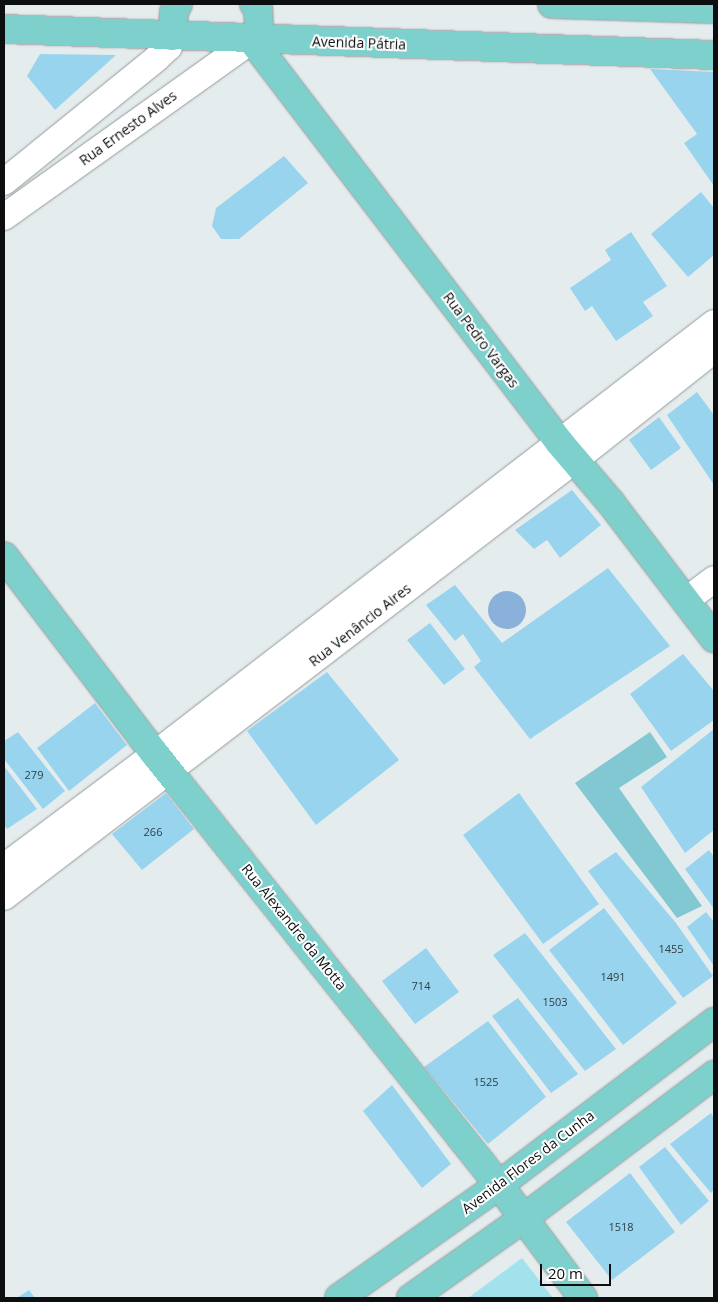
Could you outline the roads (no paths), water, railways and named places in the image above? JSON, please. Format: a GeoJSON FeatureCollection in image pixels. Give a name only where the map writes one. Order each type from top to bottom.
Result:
{"type":"FeatureCollection","features":[{"type":"Feature","properties":{"kind":"main road"},"geometry":{"type":"LineString","coordinates":[[172,36],[174,12],[178,4]]}},
{"type":"Feature","properties":{"kind":"main road"},"geometry":{"type":"LineString","coordinates":[[252,40],[258,27],[258,8],[254,4]]}},
{"type":"Feature","properties":{"kind":"main road"},"geometry":{"type":"LineString","coordinates":[[552,4],[714,9]]}},
{"type":"Feature","properties":{"kind":"main road","name":"Avenida Pátria"},"geometry":{"type":"LineString","coordinates":[[4,30],[714,55]]}},
{"type":"Feature","properties":{"kind":"main road","name":"Rua Pedro Vargas"},"geometry":{"type":"LineString","coordinates":[[252,40],[567,451],[714,638]]}},
{"type":"Feature","properties":{"kind":"main road","name":"Rua Alexandre da Motta"},"geometry":{"type":"LineString","coordinates":[[4,556],[162,763],[499,1185],[583,1298]]}},
{"type":"Feature","properties":{"kind":"main road","name":"Avenida Flores da Cunha"},"geometry":{"type":"LineString","coordinates":[[339,1298],[499,1185],[714,1022]]}},
{"type":"Feature","properties":{"kind":"main road"},"geometry":{"type":"LineString","coordinates":[[411,1298],[524,1218],[714,1075]]}},
{"type":"Feature","properties":{"kind":"street"},"geometry":{"type":"LineString","coordinates":[[4,182],[157,58],[169,47],[172,36]]}},
{"type":"Feature","properties":{"kind":"street","name":"Rua Ernesto Alves"},"geometry":{"type":"LineString","coordinates":[[4,216],[252,40]]}},
{"type":"Feature","properties":{"kind":"street","name":"Rua Venâncio Aires"},"geometry":{"type":"LineString","coordinates":[[4,897],[56,843],[712,338]]}},
{"type":"Feature","properties":{"kind":"street"},"geometry":{"type":"LineString","coordinates":[[685,601],[714,578]]}},
{"type":"Feature","properties":{"kind":"street","name":"Rua Venâncio Aires"},"geometry":{"type":"LineString","coordinates":[[4,867],[56,843]]}}]}
